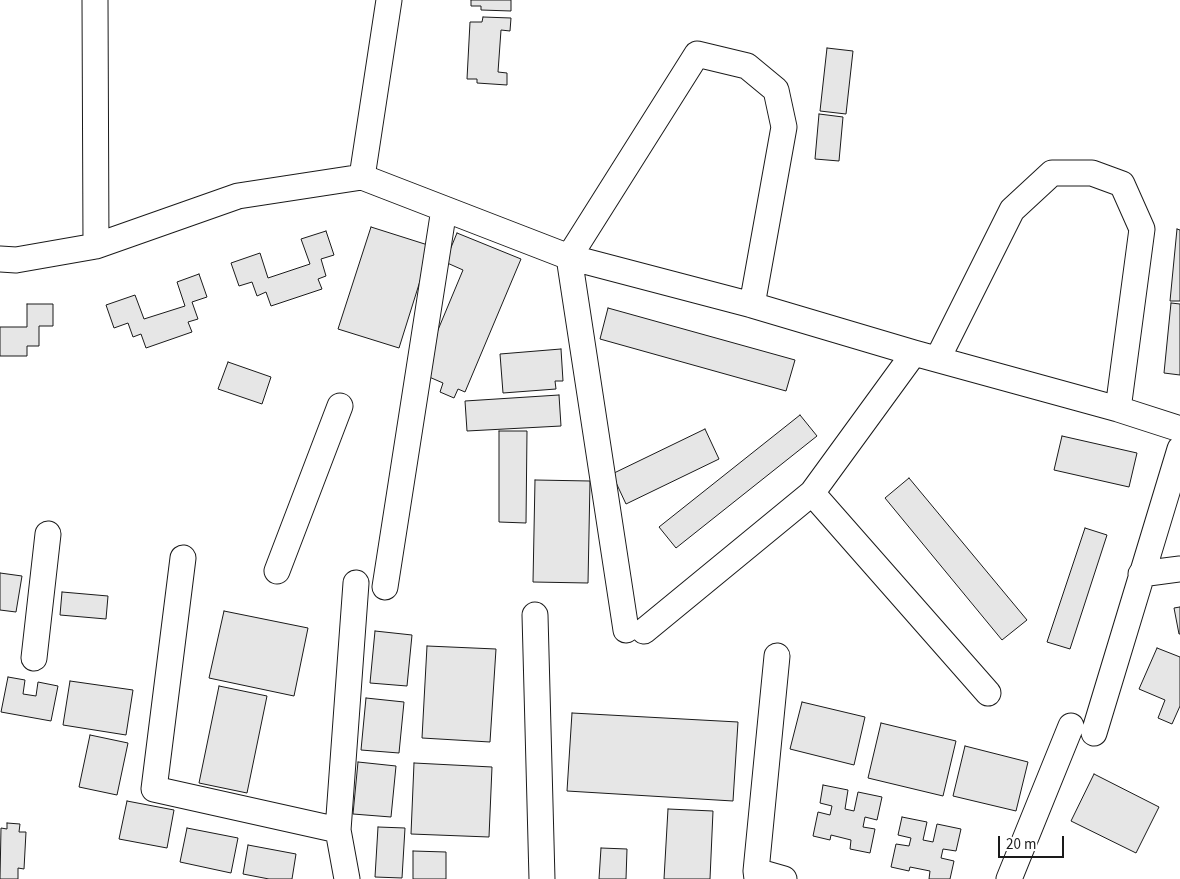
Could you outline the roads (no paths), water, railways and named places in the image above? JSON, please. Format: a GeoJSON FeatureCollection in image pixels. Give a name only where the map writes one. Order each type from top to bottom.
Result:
{"type":"FeatureCollection","features":[{"type":"Feature","properties":{"kind":"street"},"geometry":{"type":"LineString","coordinates":[[95,0],[96,246]]}},
{"type":"Feature","properties":{"kind":"street"},"geometry":{"type":"LineString","coordinates":[[362,177],[389,0]]}},
{"type":"Feature","properties":{"kind":"street"},"geometry":{"type":"LineString","coordinates":[[752,305],[784,127],[776,90],[747,66],[698,54],[569,258],[635,630],[812,493],[914,353]]}},
{"type":"Feature","properties":{"kind":"street"},"geometry":{"type":"LineString","coordinates":[[938,358],[1012,210],[1052,173],[1092,173],[1122,184],[1142,229],[1118,409]]}},
{"type":"Feature","properties":{"kind":"street"},"geometry":{"type":"LineString","coordinates":[[0,259],[16,260],[96,246],[238,196],[362,177],[569,258],[752,305],[914,353],[938,358],[1118,409],[1180,429]]}},
{"type":"Feature","properties":{"kind":"street"},"geometry":{"type":"LineString","coordinates":[[385,588],[444,209]]}},
{"type":"Feature","properties":{"kind":"street"},"geometry":{"type":"LineString","coordinates":[[277,571],[340,406]]}},
{"type":"Feature","properties":{"kind":"street"},"geometry":{"type":"LineString","coordinates":[[1009,879],[1082,729],[1141,574],[1180,449]]}},
{"type":"Feature","properties":{"kind":"street"},"geometry":{"type":"LineString","coordinates":[[812,493],[988,693]]}},
{"type":"Feature","properties":{"kind":"street"},"geometry":{"type":"LineString","coordinates":[[34,658],[48,534]]}},
{"type":"Feature","properties":{"kind":"street"},"geometry":{"type":"LineString","coordinates":[[182,558],[154,789],[338,830]]}},
{"type":"Feature","properties":{"kind":"street"},"geometry":{"type":"LineString","coordinates":[[1141,574],[1180,569]]}},
{"type":"Feature","properties":{"kind":"street"},"geometry":{"type":"LineString","coordinates":[[347,879],[338,830],[356,582]]}},
{"type":"Feature","properties":{"kind":"street"},"geometry":{"type":"LineString","coordinates":[[535,615],[542,879]]}},
{"type":"Feature","properties":{"kind":"street"},"geometry":{"type":"LineString","coordinates":[[777,656],[757,875],[784,879]]}}]}
